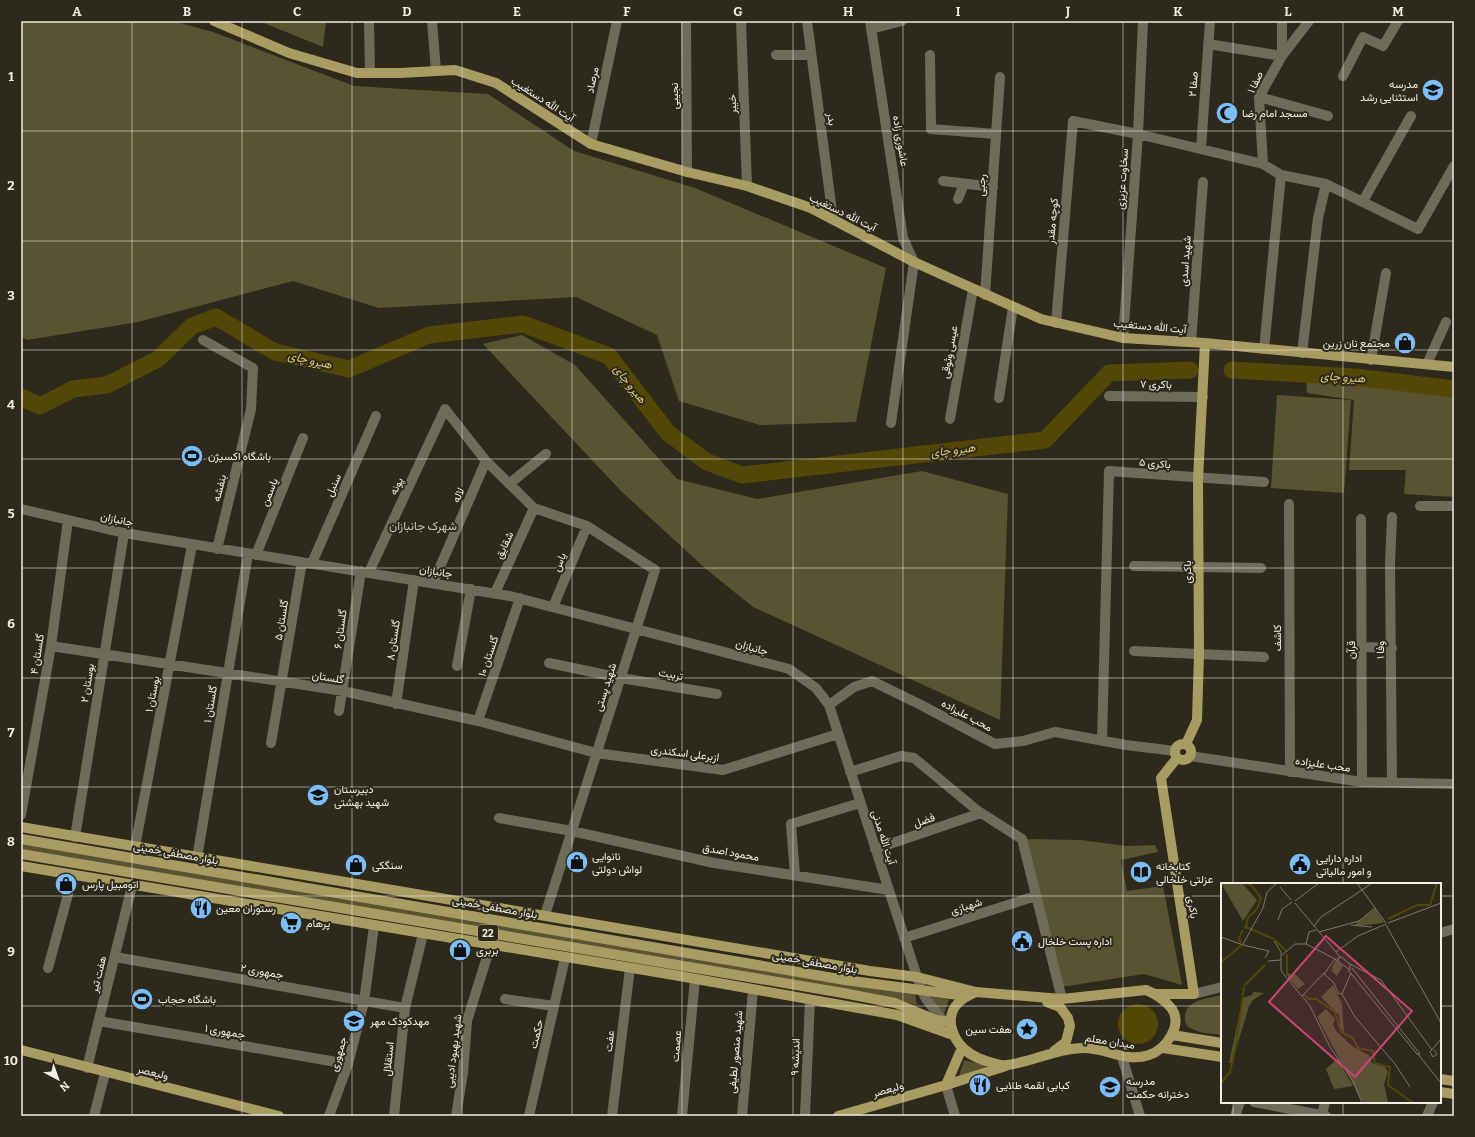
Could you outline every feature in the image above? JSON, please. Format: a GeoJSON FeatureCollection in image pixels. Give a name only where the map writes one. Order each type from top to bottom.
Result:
{"type":"FeatureCollection","features":[{"type":"Feature","properties":{"kind":"main road","name":"آیت الله دستغیب"},"geometry":{"type":"LineString","coordinates":[[214,21],[289,53],[357,73],[455,70],[496,83],[591,144],[687,172],[747,186],[811,208],[914,262],[1041,319],[1123,338],[1205,343],[1371,360],[1427,364],[1454,368]]}},
{"type":"Feature","properties":{"kind":"main road","name":"باکری"},"geometry":{"type":"LineString","coordinates":[[1186,744],[1197,720],[1200,654],[1198,479],[1205,343]]}},
{"type":"Feature","properties":{"kind":"main road"},"geometry":{"type":"LineString","coordinates":[[1186,744],[1190,747],[1190,756],[1182,760],[1176,754],[1178,745],[1186,744]]}},
{"type":"Feature","properties":{"kind":"main road","name":"باکری"},"geometry":{"type":"LineString","coordinates":[[1176,754],[1161,778],[1194,994]]}},
{"type":"Feature","properties":{"kind":"main road"},"geometry":{"type":"LineString","coordinates":[[21,827],[870,971],[917,977],[976,992],[1062,999],[1146,990],[1157,994],[1194,994]]}},
{"type":"Feature","properties":{"kind":"main road","name":"بلوار مصطفی خمینی"},"geometry":{"type":"LineString","coordinates":[[21,839],[845,980],[966,996]]}},
{"type":"Feature","properties":{"kind":"main road","name":"22"},"geometry":{"type":"LineString","coordinates":[[21,854],[843,993],[895,1003],[948,1022]]}},
{"type":"Feature","properties":{"kind":"main road"},"geometry":{"type":"LineString","coordinates":[[21,866],[132,886],[491,944],[897,1015],[953,1036]]}},
{"type":"Feature","properties":{"kind":"main road"},"geometry":{"type":"LineString","coordinates":[[243,903],[244,892]]}},
{"type":"Feature","properties":{"kind":"main road"},"geometry":{"type":"LineString","coordinates":[[322,916],[324,905]]}},
{"type":"Feature","properties":{"kind":"main road"},"geometry":{"type":"LineString","coordinates":[[976,992],[966,996],[956,1003],[948,1022],[953,1036],[962,1048],[975,1057],[1006,1066]]}},
{"type":"Feature","properties":{"kind":"main road"},"geometry":{"type":"LineString","coordinates":[[1157,994],[1173,1011],[1174,1024],[1172,1035],[1163,1048],[1221,1057]]}},
{"type":"Feature","properties":{"kind":"main road"},"geometry":{"type":"LineString","coordinates":[[1035,998],[1060,1007],[1068,1018],[1070,1026],[1066,1042],[1052,1053]]}},
{"type":"Feature","properties":{"kind":"main road"},"geometry":{"type":"LineString","coordinates":[[1172,1035],[1221,1043]]}},
{"type":"Feature","properties":{"kind":"main road"},"geometry":{"type":"LineString","coordinates":[[946,1085],[962,1048]]}},
{"type":"Feature","properties":{"kind":"main road","name":"میدان معلم"},"geometry":{"type":"LineString","coordinates":[[1006,1066],[1074,1048],[1091,1048],[1122,1057],[1135,1058],[1150,1055],[1163,1048]]}},
{"type":"Feature","properties":{"kind":"main road","name":"ولیعصر"},"geometry":{"type":"LineString","coordinates":[[21,1050],[279,1116]]}},
{"type":"Feature","properties":{"kind":"main road","name":"ولیعصر"},"geometry":{"type":"LineString","coordinates":[[838,1116],[1006,1066]]}},
{"type":"Feature","properties":{"kind":"main road"},"geometry":{"type":"LineString","coordinates":[[1441,1079],[1454,1081]]}},
{"type":"Feature","properties":{"kind":"main road"},"geometry":{"type":"LineString","coordinates":[[1441,1092],[1454,1094]]}},
{"type":"Feature","properties":{"kind":"street"},"geometry":{"type":"LineString","coordinates":[[369,21],[370,73]]}},
{"type":"Feature","properties":{"kind":"street"},"geometry":{"type":"LineString","coordinates":[[432,21],[436,71]]}},
{"type":"Feature","properties":{"kind":"street","name":"مرصاد"},"geometry":{"type":"LineString","coordinates":[[591,144],[617,21]]}},
{"type":"Feature","properties":{"kind":"street","name":"نجیبی"},"geometry":{"type":"LineString","coordinates":[[686,21],[687,172]]}},
{"type":"Feature","properties":{"kind":"street","name":"خیبر"},"geometry":{"type":"LineString","coordinates":[[741,21],[747,186]]}},
{"type":"Feature","properties":{"kind":"street","name":"بدر"},"geometry":{"type":"LineString","coordinates":[[807,21],[834,219]]}},
{"type":"Feature","properties":{"kind":"street"},"geometry":{"type":"LineString","coordinates":[[871,25],[902,21]]}},
{"type":"Feature","properties":{"kind":"street","name":"سخاوت عزیزی"},"geometry":{"type":"LineString","coordinates":[[1123,338],[1138,134],[1143,21]]}},
{"type":"Feature","properties":{"kind":"street","name":"صفا ۲"},"geometry":{"type":"LineString","coordinates":[[1201,149],[1210,21]]}},
{"type":"Feature","properties":{"kind":"street"},"geometry":{"type":"LineString","coordinates":[[1208,44],[1282,56],[1282,21]]}},
{"type":"Feature","properties":{"kind":"street","name":"صفا ۱"},"geometry":{"type":"LineString","coordinates":[[1263,164],[1259,97],[1282,56],[1309,21]]}},
{"type":"Feature","properties":{"kind":"street"},"geometry":{"type":"LineString","coordinates":[[1343,76],[1362,37],[1383,46],[1396,22]]}},
{"type":"Feature","properties":{"kind":"street","name":"عاشوری زاده"},"geometry":{"type":"LineString","coordinates":[[871,25],[903,238],[914,262]]}},
{"type":"Feature","properties":{"kind":"street"},"geometry":{"type":"LineString","coordinates":[[776,55],[811,55]]}},
{"type":"Feature","properties":{"kind":"street"},"geometry":{"type":"LineString","coordinates":[[930,55],[931,129],[996,134]]}},
{"type":"Feature","properties":{"kind":"street","name":"رجبی"},"geometry":{"type":"LineString","coordinates":[[985,295],[1000,77]]}},
{"type":"Feature","properties":{"kind":"street"},"geometry":{"type":"LineString","coordinates":[[1259,97],[1328,116]]}},
{"type":"Feature","properties":{"kind":"street"},"geometry":{"type":"LineString","coordinates":[[1363,201],[1411,116]]}},
{"type":"Feature","properties":{"kind":"street","name":"کوچه مقدر"},"geometry":{"type":"LineString","coordinates":[[1056,323],[1073,121],[1138,134]]}},
{"type":"Feature","properties":{"kind":"street"},"geometry":{"type":"LineString","coordinates":[[1138,134],[1263,164],[1281,175],[1326,184],[1418,229],[1454,166]]}},
{"type":"Feature","properties":{"kind":"street"},"geometry":{"type":"LineString","coordinates":[[1264,349],[1281,175]]}},
{"type":"Feature","properties":{"kind":"street"},"geometry":{"type":"LineString","coordinates":[[943,181],[993,187]]}},
{"type":"Feature","properties":{"kind":"street","name":"شهید اسدی"},"geometry":{"type":"LineString","coordinates":[[1191,342],[1203,182]]}},
{"type":"Feature","properties":{"kind":"street"},"geometry":{"type":"LineString","coordinates":[[958,199],[964,184]]}},
{"type":"Feature","properties":{"kind":"street"},"geometry":{"type":"LineString","coordinates":[[1302,353],[1318,218],[1326,184]]}},
{"type":"Feature","properties":{"kind":"street"},"geometry":{"type":"LineString","coordinates":[[891,423],[914,262]]}},
{"type":"Feature","properties":{"kind":"street"},"geometry":{"type":"LineString","coordinates":[[1371,360],[1386,273]]}},
{"type":"Feature","properties":{"kind":"street","name":"عیسی وثوقی"},"geometry":{"type":"LineString","coordinates":[[950,419],[972,289]]}},
{"type":"Feature","properties":{"kind":"street"},"geometry":{"type":"LineString","coordinates":[[999,398],[1013,307]]}},
{"type":"Feature","properties":{"kind":"street"},"geometry":{"type":"LineString","coordinates":[[1427,364],[1446,322]]}},
{"type":"Feature","properties":{"kind":"street","name":"بنفشه"},"geometry":{"type":"LineString","coordinates":[[203,340],[253,368],[251,409],[217,549]]}},
{"type":"Feature","properties":{"kind":"street","name":"باکری ۷"},"geometry":{"type":"LineString","coordinates":[[1109,396],[1202,397]]}},
{"type":"Feature","properties":{"kind":"street","name":"پونه"},"geometry":{"type":"LineString","coordinates":[[365,572],[444,409],[486,462]]}},
{"type":"Feature","properties":{"kind":"street","name":"سنبل"},"geometry":{"type":"LineString","coordinates":[[307,563],[376,416]]}},
{"type":"Feature","properties":{"kind":"street","name":"یاسمن"},"geometry":{"type":"LineString","coordinates":[[252,555],[303,438]]}},
{"type":"Feature","properties":{"kind":"street"},"geometry":{"type":"LineString","coordinates":[[509,484],[546,454]]}},
{"type":"Feature","properties":{"kind":"street"},"geometry":{"type":"LineString","coordinates":[[486,462],[534,508],[587,526]]}},
{"type":"Feature","properties":{"kind":"street","name":"لاله"},"geometry":{"type":"LineString","coordinates":[[433,583],[486,462]]}},
{"type":"Feature","properties":{"kind":"street","name":"باکری ۵"},"geometry":{"type":"LineString","coordinates":[[1102,741],[1110,471],[1198,479],[1264,482]]}},
{"type":"Feature","properties":{"kind":"street","name":"کاشف"},"geometry":{"type":"LineString","coordinates":[[1289,504],[1290,772]]}},
{"type":"Feature","properties":{"kind":"street"},"geometry":{"type":"LineString","coordinates":[[1420,506],[1454,506]]}},
{"type":"Feature","properties":{"kind":"street","name":"شقایق"},"geometry":{"type":"LineString","coordinates":[[495,593],[534,508]]}},
{"type":"Feature","properties":{"kind":"street","name":"جانبازان"},"geometry":{"type":"LineString","coordinates":[[21,509],[124,533],[520,598],[789,669],[816,688],[829,705]]}},
{"type":"Feature","properties":{"kind":"street","name":"وفا ۱"},"geometry":{"type":"LineString","coordinates":[[1392,517],[1390,564],[1392,648],[1392,783]]}},
{"type":"Feature","properties":{"kind":"street","name":"قرآن"},"geometry":{"type":"LineString","coordinates":[[1362,519],[1362,782]]}},
{"type":"Feature","properties":{"kind":"street","name":"گلستان ۴"},"geometry":{"type":"LineString","coordinates":[[21,815],[50,646],[68,520]]}},
{"type":"Feature","properties":{"kind":"street","name":"شهید پستی"},"geometry":{"type":"LineString","coordinates":[[545,915],[655,570],[587,526]]}},
{"type":"Feature","properties":{"kind":"street","name":"یاس"},"geometry":{"type":"LineString","coordinates":[[553,607],[587,526]]}},
{"type":"Feature","properties":{"kind":"street","name":"بوستان ۲"},"geometry":{"type":"LineString","coordinates":[[75,837],[124,533]]}},
{"type":"Feature","properties":{"kind":"street","name":"بوستان ۱"},"geometry":{"type":"LineString","coordinates":[[135,847],[192,545]]}},
{"type":"Feature","properties":{"kind":"street","name":"گلستان ۱"},"geometry":{"type":"LineString","coordinates":[[197,858],[228,673],[252,555]]}},
{"type":"Feature","properties":{"kind":"street","name":"گلستان ۵"},"geometry":{"type":"LineString","coordinates":[[271,743],[307,563]]}},
{"type":"Feature","properties":{"kind":"street"},"geometry":{"type":"LineString","coordinates":[[1134,566],[1261,568]]}},
{"type":"Feature","properties":{"kind":"street","name":"گلستان ۶"},"geometry":{"type":"LineString","coordinates":[[339,711],[365,572]]}},
{"type":"Feature","properties":{"kind":"street","name":"گلستان ۸"},"geometry":{"type":"LineString","coordinates":[[396,704],[414,580]]}},
{"type":"Feature","properties":{"kind":"street"},"geometry":{"type":"LineString","coordinates":[[457,666],[471,589]]}},
{"type":"Feature","properties":{"kind":"street","name":"گلستان ۱۰"},"geometry":{"type":"LineString","coordinates":[[478,721],[520,598]]}},
{"type":"Feature","properties":{"kind":"street","name":"گلستان"},"geometry":{"type":"LineString","coordinates":[[50,646],[343,691],[478,721],[596,753]]}},
{"type":"Feature","properties":{"kind":"street"},"geometry":{"type":"LineString","coordinates":[[1363,647],[1392,648]]}},
{"type":"Feature","properties":{"kind":"street"},"geometry":{"type":"LineString","coordinates":[[1134,651],[1264,657]]}},
{"type":"Feature","properties":{"kind":"street","name":"تربیت"},"geometry":{"type":"LineString","coordinates":[[549,663],[621,678],[717,694]]}},
{"type":"Feature","properties":{"kind":"street","name":"محب علیزاده"},"geometry":{"type":"LineString","coordinates":[[829,705],[854,687],[872,681],[995,744],[1023,741],[1055,732],[1176,754]]}},
{"type":"Feature","properties":{"kind":"street","name":"آیت‌ الله مدنی"},"geometry":{"type":"LineString","coordinates":[[829,705],[921,989],[929,1004],[948,1022]]}},
{"type":"Feature","properties":{"kind":"street","name":"ازبرعلی اسکندری"},"geometry":{"type":"LineString","coordinates":[[596,753],[723,770],[838,734]]}},
{"type":"Feature","properties":{"kind":"street"},"geometry":{"type":"LineString","coordinates":[[850,772],[901,756],[914,758],[981,813],[1022,839],[1062,999]]}},
{"type":"Feature","properties":{"kind":"street","name":"محب علیزاده"},"geometry":{"type":"LineString","coordinates":[[1190,756],[1362,782],[1454,784]]}},
{"type":"Feature","properties":{"kind":"street"},"geometry":{"type":"LineString","coordinates":[[795,875],[791,824],[860,802]]}},
{"type":"Feature","properties":{"kind":"street","name":"فضل"},"geometry":{"type":"LineString","coordinates":[[875,849],[981,813]]}},
{"type":"Feature","properties":{"kind":"street","name":"محمود اصدق"},"geometry":{"type":"LineString","coordinates":[[499,818],[572,831],[714,863],[889,890]]}},
{"type":"Feature","properties":{"kind":"street"},"geometry":{"type":"LineString","coordinates":[[48,968],[73,876]]}},
{"type":"Feature","properties":{"kind":"street","name":"هفت تیر"},"geometry":{"type":"LineString","coordinates":[[87,1068],[132,886]]}},
{"type":"Feature","properties":{"kind":"street","name":"شهبازی"},"geometry":{"type":"LineString","coordinates":[[904,938],[1036,896]]}},
{"type":"Feature","properties":{"kind":"street","name":"جمهوری"},"geometry":{"type":"LineString","coordinates":[[329,1116],[348,1064],[364,1002],[374,926]]}},
{"type":"Feature","properties":{"kind":"street"},"geometry":{"type":"LineString","coordinates":[[1441,933],[1454,929]]}},
{"type":"Feature","properties":{"kind":"street","name":"استقلال"},"geometry":{"type":"LineString","coordinates":[[394,1116],[406,1008],[423,934]]}},
{"type":"Feature","properties":{"kind":"street","name":"شهید بهبود ادیبی"},"geometry":{"type":"LineString","coordinates":[[456,1116],[463,1073],[467,1021],[491,944]]}},
{"type":"Feature","properties":{"kind":"street","name":"جمهوری ۲"},"geometry":{"type":"LineString","coordinates":[[115,957],[364,1002],[406,1008]]}},
{"type":"Feature","properties":{"kind":"street","name":"حکمت"},"geometry":{"type":"LineString","coordinates":[[529,1116],[565,958]]}},
{"type":"Feature","properties":{"kind":"street","name":"عفت"},"geometry":{"type":"LineString","coordinates":[[612,1116],[630,968]]}},
{"type":"Feature","properties":{"kind":"street","name":"عصمت"},"geometry":{"type":"LineString","coordinates":[[682,1116],[695,979]]}},
{"type":"Feature","properties":{"kind":"street"},"geometry":{"type":"LineString","coordinates":[[1194,994],[1221,987]]}},
{"type":"Feature","properties":{"kind":"street","name":"شهید منصور لطیفی"},"geometry":{"type":"LineString","coordinates":[[742,1116],[753,990]]}},
{"type":"Feature","properties":{"kind":"street"},"geometry":{"type":"LineString","coordinates":[[505,999],[554,1006]]}},
{"type":"Feature","properties":{"kind":"street","name":"اندیشه ۹"},"geometry":{"type":"LineString","coordinates":[[805,1116],[810,1000]]}},
{"type":"Feature","properties":{"kind":"street","name":"جمهوری ۱"},"geometry":{"type":"LineString","coordinates":[[99,1021],[348,1064]]}},
{"type":"Feature","properties":{"kind":"street"},"geometry":{"type":"LineString","coordinates":[[1122,1057],[1140,1116]]}},
{"type":"Feature","properties":{"kind":"street"},"geometry":{"type":"LineString","coordinates":[[94,1116],[105,1072]]}},
{"type":"Feature","properties":{"kind":"street"},"geometry":{"type":"LineString","coordinates":[[946,1085],[955,1116]]}},
{"type":"Feature","properties":{"kind":"street"},"geometry":{"type":"LineString","coordinates":[[1235,1116],[1240,1103]]}},
{"type":"Feature","properties":{"kind":"street"},"geometry":{"type":"LineString","coordinates":[[1258,1103],[1289,1112],[1324,1116],[1325,1103]]}},
{"type":"Feature","properties":{"kind":"street"},"geometry":{"type":"LineString","coordinates":[[1427,1116],[1433,1103]]}},
{"type":"Feature","properties":{"kind":"shaded area"},"geometry":{"type":"Polygon","coordinates":[[[21,21],[173,21],[213,32],[354,86],[488,94],[574,151],[695,188],[886,268],[856,422],[760,425],[679,401],[657,335],[576,297],[379,308],[293,281],[138,322],[27,340],[21,336],[21,21]]]}},
{"type":"Feature","properties":{"kind":"shaded area"},"geometry":{"type":"Polygon","coordinates":[[[259,21],[326,21],[323,47],[259,21]]]}},
{"type":"Feature","properties":{"kind":"shaded area"},"geometry":{"type":"Polygon","coordinates":[[[522,335],[575,365],[677,479],[757,499],[922,471],[1008,494],[1000,720],[753,607],[706,569],[621,491],[483,344],[522,335]]]}},
{"type":"Feature","properties":{"kind":"shaded area"},"geometry":{"type":"Polygon","coordinates":[[[1306,378],[1419,390],[1454,398],[1454,497],[1404,494],[1406,470],[1349,470],[1354,400],[1307,393],[1306,378]]]}},
{"type":"Feature","properties":{"kind":"shaded area"},"geometry":{"type":"Polygon","coordinates":[[[1277,395],[1351,400],[1344,493],[1271,488],[1277,395]]]}},
{"type":"Feature","properties":{"kind":"shaded area"},"geometry":{"type":"Polygon","coordinates":[[[1025,839],[1081,840],[1126,846],[1155,845],[1158,852],[1121,860],[1127,891],[1163,886],[1182,985],[1144,974],[1061,987],[1025,839]]]}},
{"type":"Feature","properties":{"kind":"shaded area"},"geometry":{"type":"Polygon","coordinates":[[[21,841],[915,993],[917,1005],[21,851],[21,841]]]}},
{"type":"Feature","properties":{"kind":"shaded area"},"geometry":{"type":"Polygon","coordinates":[[[1221,995],[1221,1035],[1199,1031],[1188,1027],[1186,1024],[1185,1013],[1188,1008],[1192,1004],[1204,999],[1221,995]]]}},
{"type":"Feature","properties":{"kind":"shaded area"},"geometry":{"type":"Polygon","coordinates":[[[928,996],[949,999],[943,1017],[928,996]]]}},
{"type":"Feature","properties":{"kind":"shaded area"},"geometry":{"type":"Polygon","coordinates":[[[1142,1004],[1149,1007],[1155,1013],[1158,1024],[1157,1032],[1149,1041],[1142,1044],[1134,1044],[1127,1041],[1119,1032],[1118,1020],[1121,1013],[1130,1005],[1142,1004]]]}},
{"type":"Feature","properties":{"kind":"shaded area"},"geometry":{"type":"Polygon","coordinates":[[[964,1060],[988,1066],[959,1076],[964,1060]]]}},
{"type":"Feature","properties":{"kind":"waterway","name":"هیرو چای"},"geometry":{"type":"LineString","coordinates":[[21,397],[40,406],[73,389],[107,385],[158,359],[192,326],[216,317],[275,352],[349,369],[429,335],[523,324],[609,356],[668,433],[707,462],[742,475],[1045,440],[1109,373],[1190,370]]}},
{"type":"Feature","properties":{"kind":"waterway","name":"هیرو چای"},"geometry":{"type":"LineString","coordinates":[[1232,370],[1355,377],[1454,389]]}},
{"type":"Feature","properties":{"kind":"place","name":"مدرسه استثنایی رشد"},"geometry":{"type":"Point","coordinates":[1433,90]}},
{"type":"Feature","properties":{"kind":"place","name":"مسجد امام رضا"},"geometry":{"type":"Point","coordinates":[1227,113]}},
{"type":"Feature","properties":{"kind":"place","name":"مجتمع نان زرین"},"geometry":{"type":"Point","coordinates":[1405,343]}},
{"type":"Feature","properties":{"kind":"place","name":"باشگاه اکسیژن"},"geometry":{"type":"Point","coordinates":[192,456]}},
{"type":"Feature","properties":{"kind":"place","name":"دبیرستان شهید بهشتی"},"geometry":{"type":"Point","coordinates":[318,795]}},
{"type":"Feature","properties":{"kind":"place","name":"نانوایی لواش دولتی"},"geometry":{"type":"Point","coordinates":[577,862]}},
{"type":"Feature","properties":{"kind":"place","name":"اداره دارایی و امور مالیاتی"},"geometry":{"type":"Point","coordinates":[1300,864]}},
{"type":"Feature","properties":{"kind":"place","name":"سنگکی"},"geometry":{"type":"Point","coordinates":[356,865]}},
{"type":"Feature","properties":{"kind":"place","name":"کتابخانه عزلتی خلخالی"},"geometry":{"type":"Point","coordinates":[1141,872]}},
{"type":"Feature","properties":{"kind":"place","name":"اتومبیل پارس"},"geometry":{"type":"Point","coordinates":[66,884]}},
{"type":"Feature","properties":{"kind":"place","name":"رستوران معین"},"geometry":{"type":"Point","coordinates":[201,908]}},
{"type":"Feature","properties":{"kind":"place","name":"پرهام"},"geometry":{"type":"Point","coordinates":[291,923]}},
{"type":"Feature","properties":{"kind":"place","name":"اداره پست خلخال"},"geometry":{"type":"Point","coordinates":[1022,941]}},
{"type":"Feature","properties":{"kind":"place","name":"بربری"},"geometry":{"type":"Point","coordinates":[460,950]}},
{"type":"Feature","properties":{"kind":"place","name":"باشگاه حجاب"},"geometry":{"type":"Point","coordinates":[142,999]}},
{"type":"Feature","properties":{"kind":"place","name":"مهدکودک مهر"},"geometry":{"type":"Point","coordinates":[354,1021]}},
{"type":"Feature","properties":{"kind":"place","name":"هفت سین"},"geometry":{"type":"Point","coordinates":[1027,1029]}},
{"type":"Feature","properties":{"kind":"place","name":"کبابی لقمه طلایی"},"geometry":{"type":"Point","coordinates":[980,1085]}},
{"type":"Feature","properties":{"kind":"place","name":"مدرسه دخترانه حکمت"},"geometry":{"type":"Point","coordinates":[1110,1087]}},
{"type":"Feature","properties":{"kind":"district","name":"شهرک جانبازان"},"geometry":{"type":"Point","coordinates":[423,526]}}]}
